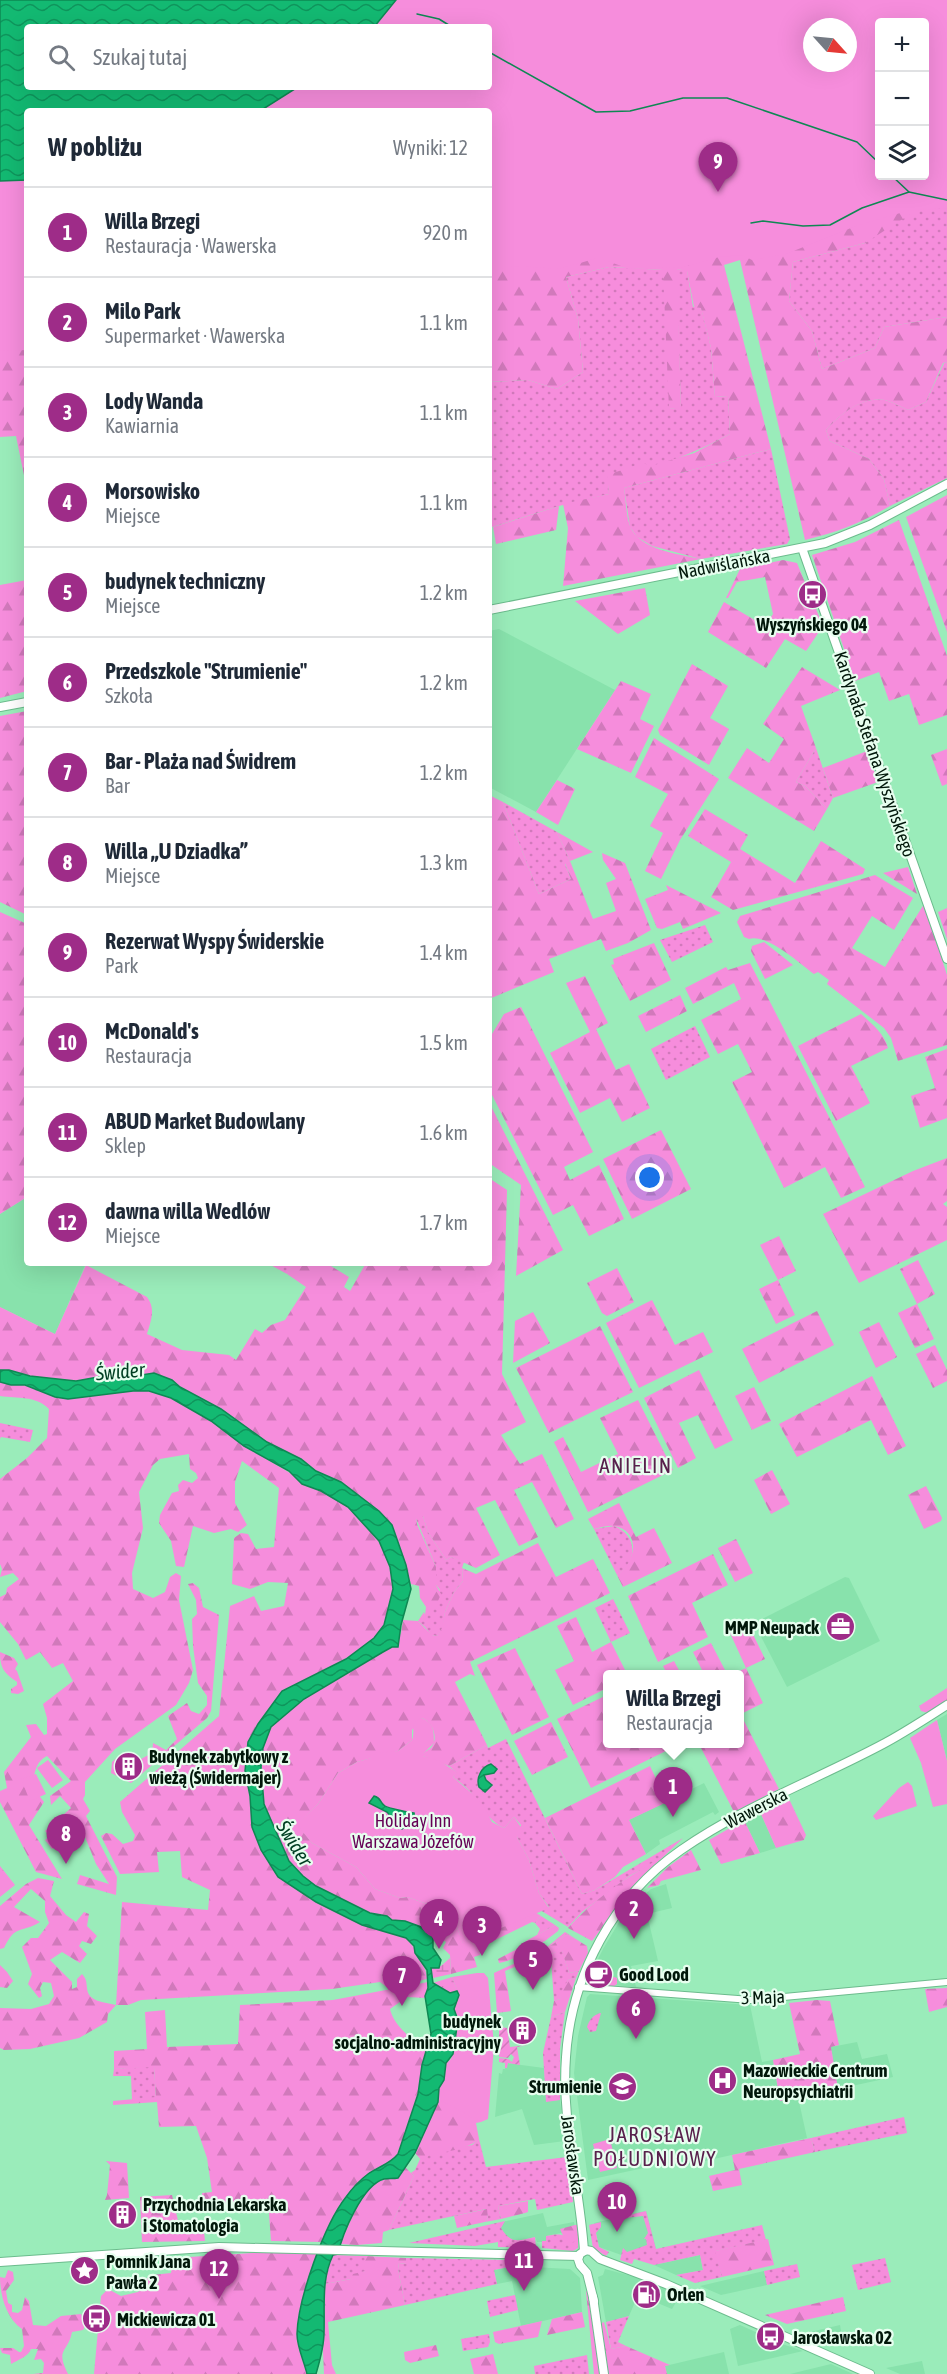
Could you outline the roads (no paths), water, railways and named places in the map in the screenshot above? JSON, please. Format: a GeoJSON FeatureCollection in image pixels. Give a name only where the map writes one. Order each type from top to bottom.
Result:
{"type":"FeatureCollection","features":[{"type":"Feature","properties":{"kind":"main road","name":"Nadwiślańska"},"geometry":{"type":"LineString","coordinates":[[492,609],[802,548],[856,532],[947,484]]}},
{"type":"Feature","properties":{"kind":"main road","name":"Kardynała Stefana Wyszyńskiego"},"geometry":{"type":"LineString","coordinates":[[802,548],[947,959]]}},
{"type":"Feature","properties":{"kind":"main road"},"geometry":{"type":"LineString","coordinates":[[0,707],[24,703]]}},
{"type":"Feature","properties":{"kind":"main road","name":"Wawerska"},"geometry":{"type":"LineString","coordinates":[[596,1948],[604,1932],[629,1899],[653,1873],[679,1851],[728,1821],[886,1743],[947,1705]]}},
{"type":"Feature","properties":{"kind":"main road","name":"Jarosławska"},"geometry":{"type":"LineString","coordinates":[[596,1948],[578,1987],[568,2032],[565,2078],[569,2127],[604,2374]]}},
{"type":"Feature","properties":{"kind":"main road"},"geometry":{"type":"LineString","coordinates":[[0,2262],[219,2247],[554,2255],[637,2272],[870,2374]]}},
{"type":"Feature","properties":{"kind":"street","name":"3 Maja"},"geometry":{"type":"LineString","coordinates":[[578,1987],[751,2000],[947,1982]]}},
{"type":"Feature","properties":{"kind":"water"},"geometry":{"type":"Polygon","coordinates":[[[0,0],[396,0],[376,24],[24,24],[24,90],[293,90],[265,108],[24,108],[24,180],[0,181],[0,0]]]}},
{"type":"Feature","properties":{"kind":"water"},"geometry":{"type":"Polygon","coordinates":[[[0,1370],[76,1381],[120,1373],[135,1376],[154,1373],[172,1380],[180,1387],[221,1409],[267,1442],[301,1459],[316,1471],[341,1482],[379,1511],[392,1525],[406,1565],[411,1589],[401,1625],[398,1647],[392,1647],[304,1699],[271,1727],[263,1748],[261,1767],[264,1804],[289,1861],[316,1886],[370,1913],[424,1928],[433,1937],[433,1948],[441,1960],[439,1968],[431,1968],[433,1983],[450,1993],[457,1991],[459,1995],[454,2009],[458,2020],[453,2054],[446,2063],[444,2080],[439,2088],[438,2102],[415,2153],[398,2178],[384,2179],[376,2183],[361,2200],[344,2235],[338,2254],[333,2255],[329,2264],[324,2293],[322,2353],[316,2374],[307,2374],[297,2339],[298,2319],[307,2283],[329,2225],[346,2197],[365,2176],[398,2154],[418,2094],[422,2065],[431,2034],[425,1996],[428,1988],[427,1970],[415,1953],[414,1946],[406,1938],[362,1925],[316,1902],[278,1877],[261,1850],[252,1827],[250,1796],[245,1771],[248,1742],[282,1691],[346,1659],[374,1638],[384,1625],[393,1589],[390,1567],[379,1541],[348,1507],[321,1491],[302,1484],[289,1471],[244,1446],[211,1421],[171,1398],[149,1391],[68,1399],[55,1397],[25,1385],[0,1382],[0,1370]]]}},
{"type":"Feature","properties":{"kind":"water"},"geometry":{"type":"Polygon","coordinates":[[[491,1764],[497,1769],[494,1773],[484,1775],[492,1785],[485,1792],[479,1787],[479,1777],[482,1770],[491,1764]]]}},
{"type":"Feature","properties":{"kind":"water"},"geometry":{"type":"Polygon","coordinates":[[[374,1796],[387,1807],[414,1813],[415,1826],[412,1822],[402,1829],[387,1812],[369,1803],[374,1796]]]}},
{"type":"Feature","properties":{"kind":"waterway"},"geometry":{"type":"LineString","coordinates":[[417,14],[439,19],[447,24]]}},
{"type":"Feature","properties":{"kind":"waterway"},"geometry":{"type":"LineString","coordinates":[[492,54],[596,112],[630,111],[683,98],[727,98],[857,142],[875,159]]}},
{"type":"Feature","properties":{"kind":"waterway"},"geometry":{"type":"LineString","coordinates":[[896,180],[909,192],[947,200]]}},
{"type":"Feature","properties":{"kind":"waterway"},"geometry":{"type":"LineString","coordinates":[[751,223],[763,221],[803,226],[830,225],[862,208],[909,192]]}},
{"type":"Feature","properties":{"kind":"place","name":"Rezerwat Wyspy Świderskie"},"geometry":{"type":"Point","coordinates":[718,192]}},
{"type":"Feature","properties":{"kind":"place","name":"Wyszyńskiego 04"},"geometry":{"type":"Point","coordinates":[812,595]}},
{"type":"Feature","properties":{"kind":"place","name":"MMP Neupack"},"geometry":{"type":"Point","coordinates":[840,1627]}},
{"type":"Feature","properties":{"kind":"place","name":"Budynek zabytkowy z wieżą (Świdermajer)"},"geometry":{"type":"Point","coordinates":[128,1766]}},
{"type":"Feature","properties":{"kind":"place","name":"Willa Brzegi"},"geometry":{"type":"Point","coordinates":[673,1817]}},
{"type":"Feature","properties":{"kind":"place","name":"Willa „U Dziadka”"},"geometry":{"type":"Point","coordinates":[66,1864]}},
{"type":"Feature","properties":{"kind":"place","name":"Milo Park"},"geometry":{"type":"Point","coordinates":[634,1939]}},
{"type":"Feature","properties":{"kind":"place","name":"Morsowisko"},"geometry":{"type":"Point","coordinates":[439,1949]}},
{"type":"Feature","properties":{"kind":"place","name":"Lody Wanda"},"geometry":{"type":"Point","coordinates":[482,1956]}},
{"type":"Feature","properties":{"kind":"place","name":"Good Lood"},"geometry":{"type":"Point","coordinates":[598,1974]}},
{"type":"Feature","properties":{"kind":"place","name":"budynek techniczny"},"geometry":{"type":"Point","coordinates":[533,1990]}},
{"type":"Feature","properties":{"kind":"place","name":"Bar - Plaża nad Świdrem"},"geometry":{"type":"Point","coordinates":[402,2006]}},
{"type":"Feature","properties":{"kind":"place","name":"budynek socjalno-administracyjny"},"geometry":{"type":"Point","coordinates":[522,2031]}},
{"type":"Feature","properties":{"kind":"place","name":"Przedszkole \"Strumienie\""},"geometry":{"type":"Point","coordinates":[636,2039]}},
{"type":"Feature","properties":{"kind":"place","name":"Mazowieckie Centrum Neuropsychiatrii"},"geometry":{"type":"Point","coordinates":[722,2080]}},
{"type":"Feature","properties":{"kind":"place","name":"Strumienie"},"geometry":{"type":"Point","coordinates":[623,2086]}},
{"type":"Feature","properties":{"kind":"place","name":"Przychodnia Lekarska i Stomatologia"},"geometry":{"type":"Point","coordinates":[122,2214]}},
{"type":"Feature","properties":{"kind":"place","name":"McDonald's"},"geometry":{"type":"Point","coordinates":[617,2232]}},
{"type":"Feature","properties":{"kind":"place","name":"Pomnik Jana Pawła 2"},"geometry":{"type":"Point","coordinates":[85,2271]}},
{"type":"Feature","properties":{"kind":"place","name":"ABUD Market Budowlany"},"geometry":{"type":"Point","coordinates":[524,2291]}},
{"type":"Feature","properties":{"kind":"place","name":"Orlen"},"geometry":{"type":"Point","coordinates":[646,2294]}},
{"type":"Feature","properties":{"kind":"place","name":"dawna willa Wedlów"},"geometry":{"type":"Point","coordinates":[219,2299]}},
{"type":"Feature","properties":{"kind":"place","name":"Mickiewicza 01"},"geometry":{"type":"Point","coordinates":[96,2319]}},
{"type":"Feature","properties":{"kind":"place","name":"Jarosławska 02"},"geometry":{"type":"Point","coordinates":[771,2337]}},
{"type":"Feature","properties":{"kind":"district","name":"ANIELIN"},"geometry":{"type":"Point","coordinates":[636,1465]}},
{"type":"Feature","properties":{"kind":"district","name":"JAROSŁAW POŁUDNIOWY"},"geometry":{"type":"Point","coordinates":[655,2146]}},
{"type":"Feature","properties":{"kind":"water label","name":"Świder"},"geometry":{"type":"Point","coordinates":[120,1371]}},
{"type":"Feature","properties":{"kind":"water label","name":"Świder"},"geometry":{"type":"Point","coordinates":[295,1843]}},
{"type":"Feature","properties":{"kind":"park label","name":"Holiday Inn Warszawa Józefów"},"geometry":{"type":"Point","coordinates":[413,1830]}}]}
